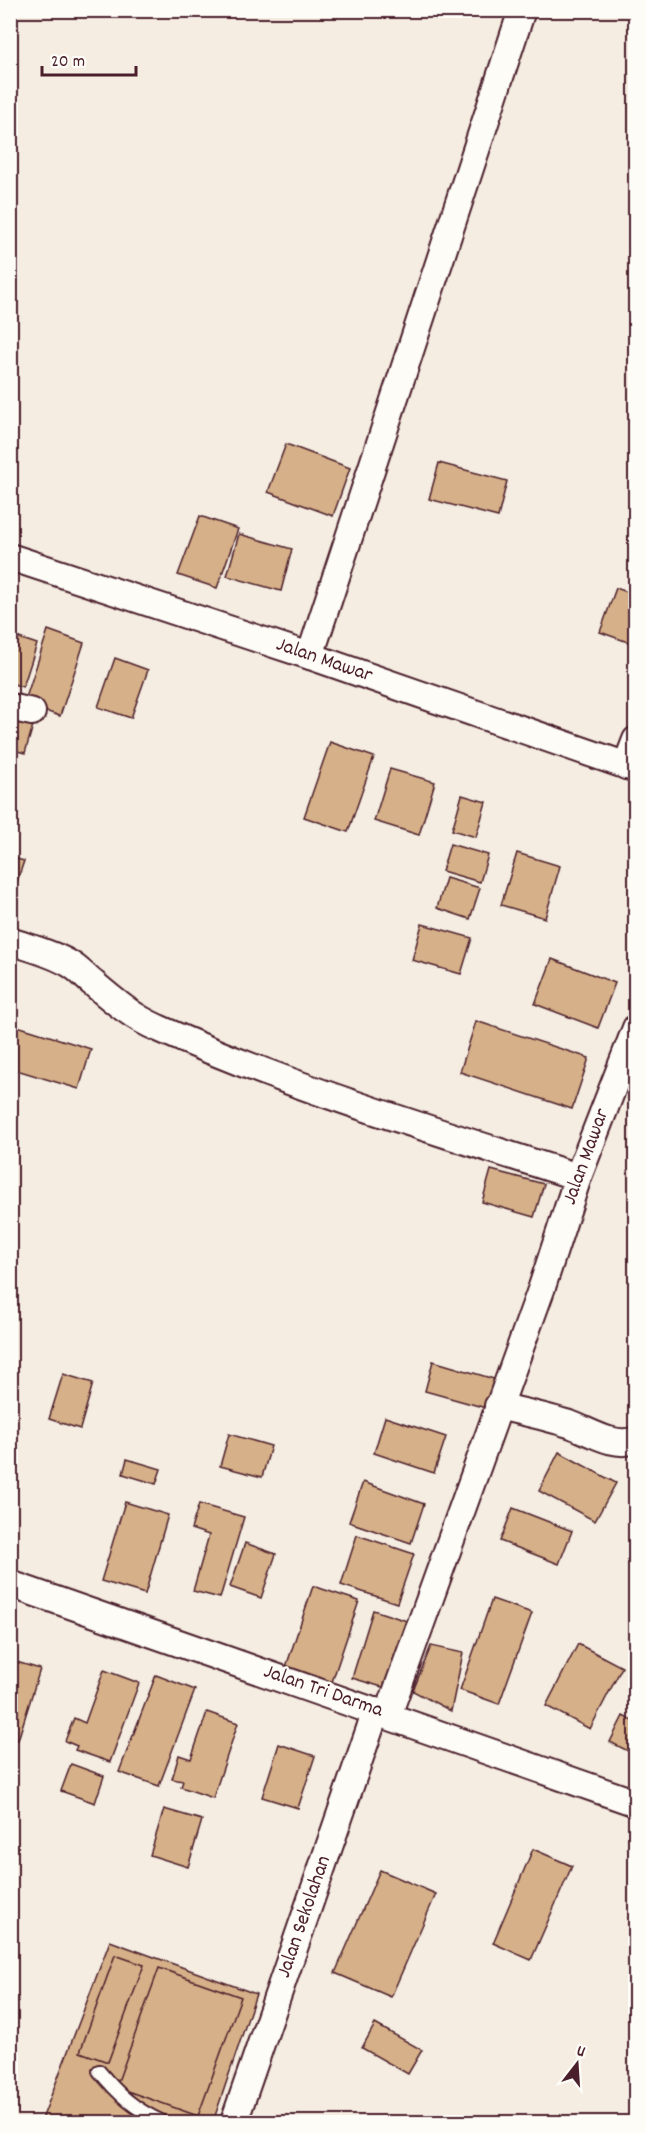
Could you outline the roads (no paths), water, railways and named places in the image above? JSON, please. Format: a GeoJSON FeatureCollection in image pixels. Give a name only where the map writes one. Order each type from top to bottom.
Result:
{"type":"FeatureCollection","features":[{"type":"Feature","properties":{"kind":"street"},"geometry":{"type":"LineString","coordinates":[[310,656],[522,10]]}},
{"type":"Feature","properties":{"kind":"street","name":"Jalan Mawar"},"geometry":{"type":"LineString","coordinates":[[10,557],[310,656],[631,767]]}},
{"type":"Feature","properties":{"kind":"street"},"geometry":{"type":"LineString","coordinates":[[631,767],[636,740]]}},
{"type":"Feature","properties":{"kind":"street"},"geometry":{"type":"LineString","coordinates":[[10,941],[72,965],[133,1014],[154,1026],[211,1051],[303,1087],[578,1177]]}},
{"type":"Feature","properties":{"kind":"street","name":"Jalan Mawar"},"geometry":{"type":"LineString","coordinates":[[498,1407],[542,1287],[578,1177],[636,1028]]}},
{"type":"Feature","properties":{"kind":"street"},"geometry":{"type":"LineString","coordinates":[[498,1407],[572,1425],[609,1439],[623,1442],[636,1440]]}},
{"type":"Feature","properties":{"kind":"street","name":"Jalan Sekolahan"},"geometry":{"type":"LineString","coordinates":[[234,2122],[382,1713],[498,1407]]}},
{"type":"Feature","properties":{"kind":"street","name":"Jalan Tri Darma"},"geometry":{"type":"LineString","coordinates":[[10,1584],[636,1803]]}},
{"type":"Feature","properties":{"kind":"lane"},"geometry":{"type":"LineString","coordinates":[[99,2071],[118,2094],[146,2115],[163,2122]]}}]}
